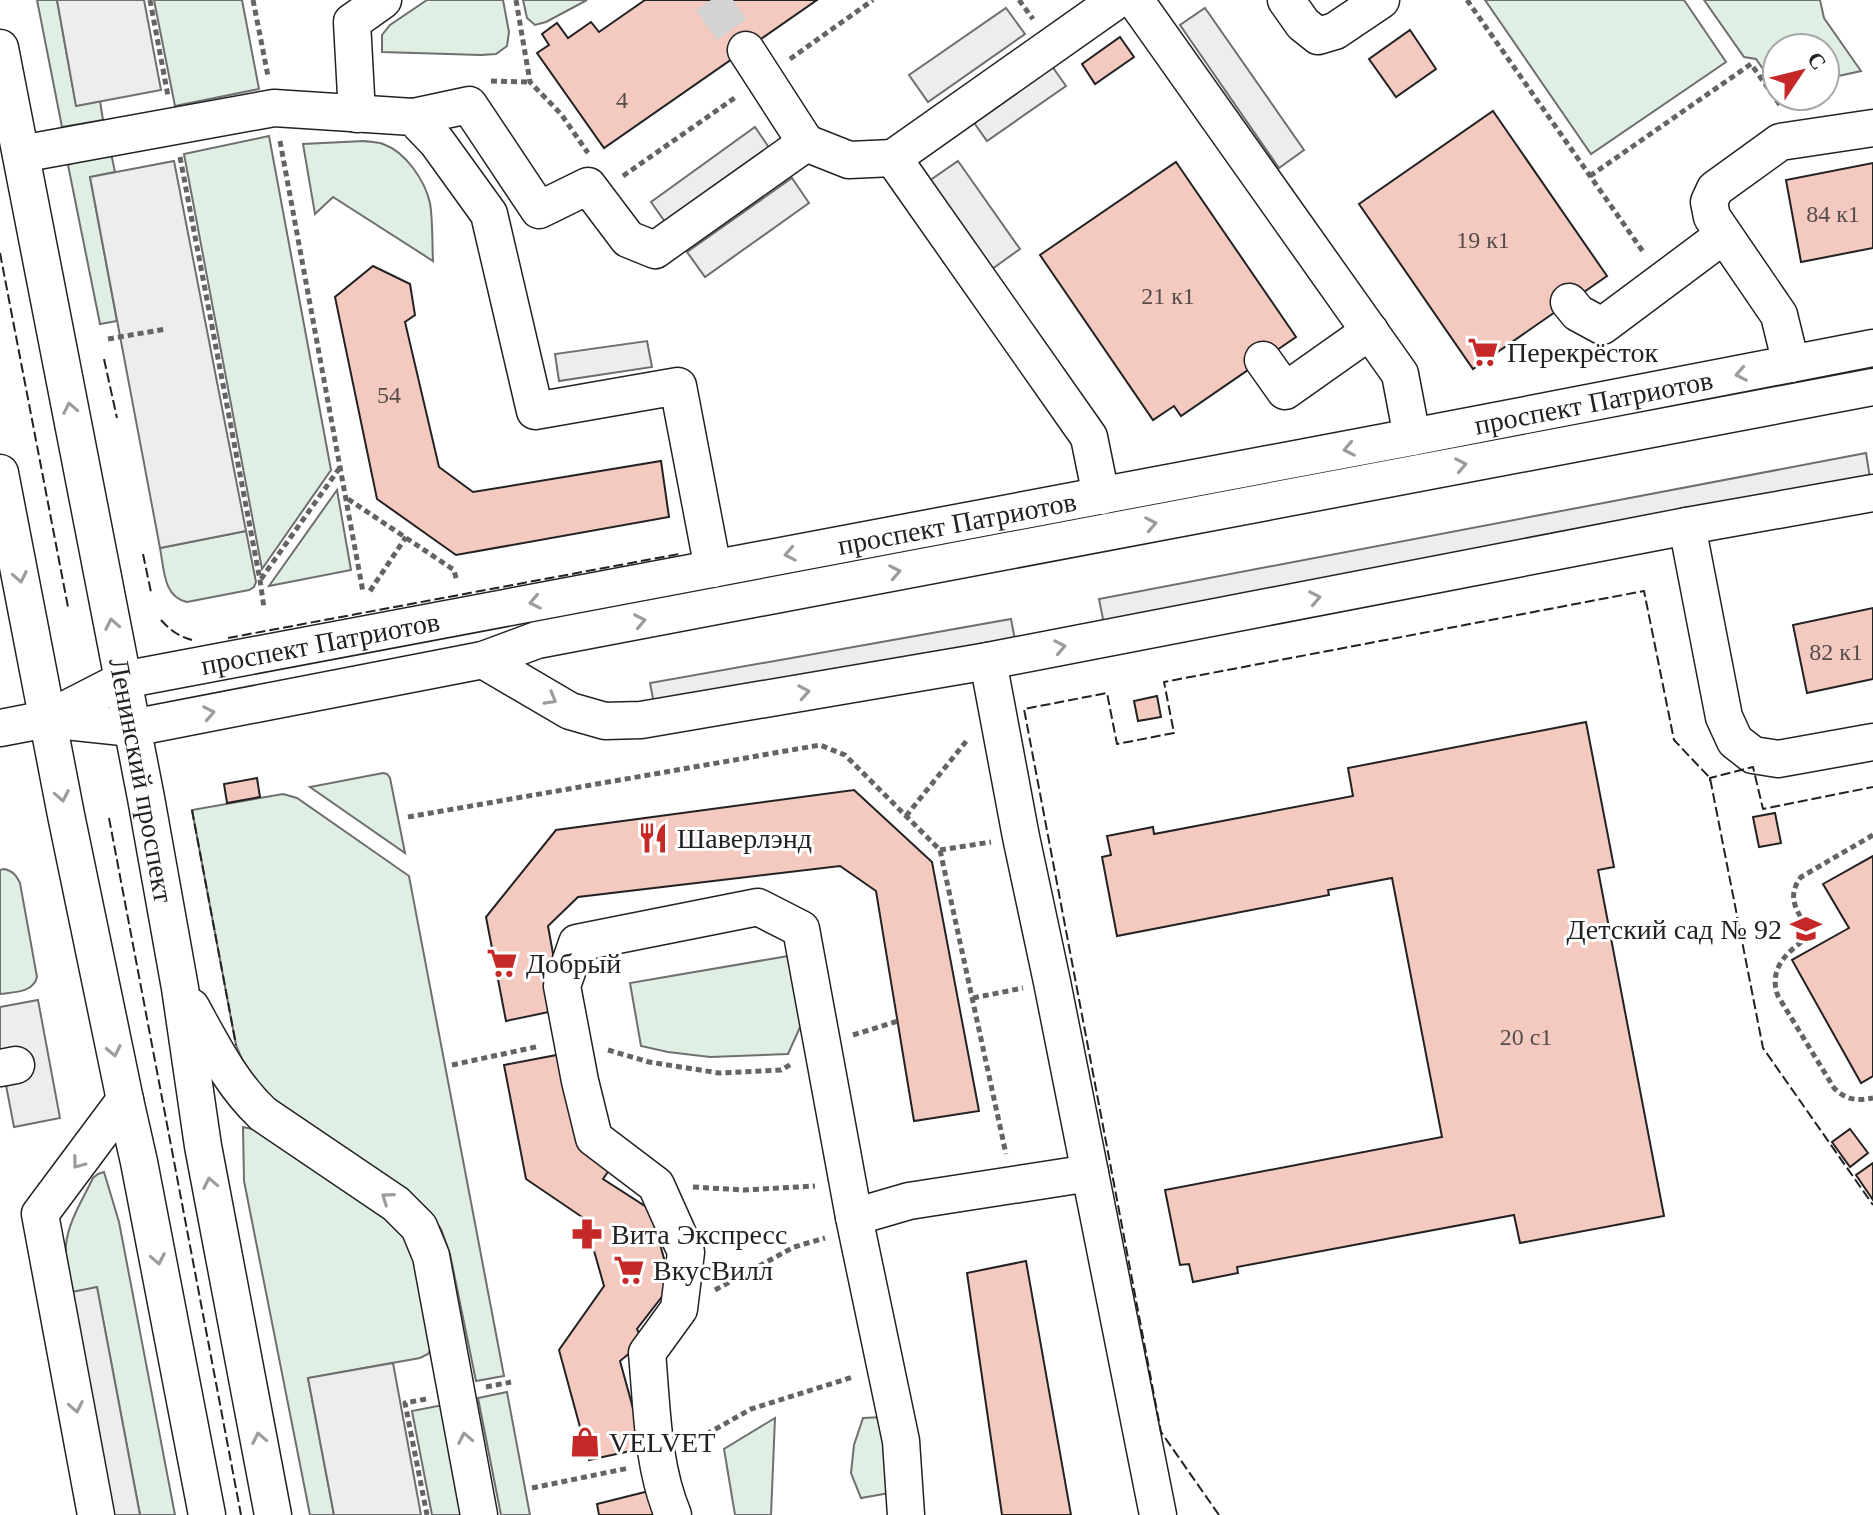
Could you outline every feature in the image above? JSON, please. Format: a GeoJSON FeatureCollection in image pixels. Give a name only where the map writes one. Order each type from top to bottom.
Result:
{"type":"FeatureCollection","features":[{"type":"Feature","properties":{"kind":"street"},"geometry":{"type":"LineString","coordinates":[[357,114],[352,22],[383,0]]}},
{"type":"Feature","properties":{"kind":"street"},"geometry":{"type":"LineString","coordinates":[[754,64],[806,143],[849,160],[893,158],[1117,0]]}},
{"type":"Feature","properties":{"kind":"street"},"geometry":{"type":"LineString","coordinates":[[1135,0],[1400,374],[1412,437]]}},
{"type":"Feature","properties":{"kind":"street"},"geometry":{"type":"LineString","coordinates":[[1286,0],[1303,24],[1318,36],[1335,31],[1381,0]]}},
{"type":"Feature","properties":{"kind":"street","name":"Ленинский проспект"},"geometry":{"type":"LineString","coordinates":[[0,48],[132,728],[180,988],[203,1146],[273,1515]]}},
{"type":"Feature","properties":{"kind":"street"},"geometry":{"type":"LineString","coordinates":[[21,154],[274,108],[413,117],[469,105],[539,210],[588,186],[628,239],[655,250],[806,143]]}},
{"type":"Feature","properties":{"kind":"street"},"geometry":{"type":"LineString","coordinates":[[413,117],[437,142],[489,214],[535,411],[678,386],[713,569]]}},
{"type":"Feature","properties":{"kind":"street"},"geometry":{"type":"LineString","coordinates":[[1791,364],[1779,315],[1712,217],[1709,202],[1715,189],[1780,142],[1873,128]]}},
{"type":"Feature","properties":{"kind":"street"},"geometry":{"type":"LineString","coordinates":[[893,158],[1089,437],[1101,496]]}},
{"type":"Feature","properties":{"kind":"street"},"geometry":{"type":"LineString","coordinates":[[1569,302],[1578,313],[1602,326],[1724,235]]}},
{"type":"Feature","properties":{"kind":"street"},"geometry":{"type":"LineString","coordinates":[[1263,360],[1285,391],[1370,331]]}},
{"type":"Feature","properties":{"kind":"street","name":"проспект Патриотов"},"geometry":{"type":"LineString","coordinates":[[0,728],[47,719],[123,680],[1873,348]]}},
{"type":"Feature","properties":{"kind":"street","name":"проспект Патриотов"},"geometry":{"type":"LineString","coordinates":[[47,719],[132,728],[483,660],[537,640],[1873,387]]}},
{"type":"Feature","properties":{"kind":"street"},"geometry":{"type":"LineString","coordinates":[[0,473],[207,1515]]}},
{"type":"Feature","properties":{"kind":"street"},"geometry":{"type":"LineString","coordinates":[[483,660],[570,711],[605,721],[641,720],[988,661],[1873,493]]}},
{"type":"Feature","properties":{"kind":"street"},"geometry":{"type":"LineString","coordinates":[[1687,526],[1724,717],[1735,741],[1753,755],[1778,759],[1873,742]]}},
{"type":"Feature","properties":{"kind":"street"},"geometry":{"type":"LineString","coordinates":[[988,661],[1158,1515]]}},
{"type":"Feature","properties":{"kind":"street"},"geometry":{"type":"LineString","coordinates":[[673,1515],[666,1499],[656,1447],[647,1353],[679,1309],[686,1252],[656,1185],[594,1138],[562,986],[577,943],[758,907],[801,929],[853,1210],[901,1441],[906,1515]]}},
{"type":"Feature","properties":{"kind":"street"},"geometry":{"type":"LineString","coordinates":[[180,988],[246,1098],[263,1114],[396,1204],[419,1227],[431,1256],[479,1515]]}},
{"type":"Feature","properties":{"kind":"street"},"geometry":{"type":"LineString","coordinates":[[96,1515],[40,1214],[125,1100]]}},
{"type":"Feature","properties":{"kind":"street"},"geometry":{"type":"LineString","coordinates":[[853,1210],[1090,1173]]}},
{"type":"Feature","properties":{"kind":"path"},"geometry":{"type":"LineString","coordinates":[[150,0],[264,608]]}},
{"type":"Feature","properties":{"kind":"path"},"geometry":{"type":"LineString","coordinates":[[253,0],[366,592],[406,537]]}},
{"type":"Feature","properties":{"kind":"path"},"geometry":{"type":"LineString","coordinates":[[516,0],[530,82],[561,114],[594,161]]}},
{"type":"Feature","properties":{"kind":"path"},"geometry":{"type":"LineString","coordinates":[[623,176],[754,64],[873,0]]}},
{"type":"Feature","properties":{"kind":"path"},"geometry":{"type":"LineString","coordinates":[[1467,0],[1663,280]]}},
{"type":"Feature","properties":{"kind":"path"},"geometry":{"type":"LineString","coordinates":[[1590,176],[1751,64],[1803,138]]}},
{"type":"Feature","properties":{"kind":"path"},"geometry":{"type":"LineString","coordinates":[[108,339],[166,329]]}},
{"type":"Feature","properties":{"kind":"path"},"geometry":{"type":"LineString","coordinates":[[260,580],[341,466]]}},
{"type":"Feature","properties":{"kind":"path"},"geometry":{"type":"LineString","coordinates":[[347,498],[454,570],[457,582]]}},
{"type":"Feature","properties":{"kind":"path"},"geometry":{"type":"LineString","coordinates":[[906,816],[997,704]]}},
{"type":"Feature","properties":{"kind":"path"},"geometry":{"type":"LineString","coordinates":[[408,817],[820,745],[845,755],[940,850],[1013,1184]]}},
{"type":"Feature","properties":{"kind":"path"},"geometry":{"type":"LineString","coordinates":[[1873,835],[1801,877],[1795,885],[1793,904],[1812,935],[1786,955],[1774,986],[1834,1088],[1851,1099],[1873,1098]]}},
{"type":"Feature","properties":{"kind":"path"},"geometry":{"type":"LineString","coordinates":[[940,850],[1021,837]]}},
{"type":"Feature","properties":{"kind":"path"},"geometry":{"type":"LineString","coordinates":[[973,998],[1052,982]]}},
{"type":"Feature","properties":{"kind":"path"},"geometry":{"type":"LineString","coordinates":[[843,1039],[898,1021]]}},
{"type":"Feature","properties":{"kind":"path"},"geometry":{"type":"LineString","coordinates":[[452,1065],[550,1044]]}},
{"type":"Feature","properties":{"kind":"path"},"geometry":{"type":"LineString","coordinates":[[596,1047],[649,1062],[719,1073],[781,1070],[802,1058]]}},
{"type":"Feature","properties":{"kind":"path"},"geometry":{"type":"LineString","coordinates":[[656,1185],[744,1190],[853,1210]]}},
{"type":"Feature","properties":{"kind":"path"},"geometry":{"type":"LineString","coordinates":[[679,1309],[794,1247],[853,1210]]}},
{"type":"Feature","properties":{"kind":"path"},"geometry":{"type":"LineString","coordinates":[[684,1447],[751,1409],[855,1377]]}},
{"type":"Feature","properties":{"kind":"path"},"geometry":{"type":"LineString","coordinates":[[532,1488],[638,1466]]}},
{"type":"Feature","properties":{"kind":"green space"},"geometry":{"type":"Polygon","coordinates":[[[37,0],[57,0],[76,105],[100,101],[103,120],[62,127],[37,0]]]}},
{"type":"Feature","properties":{"kind":"green space"},"geometry":{"type":"Polygon","coordinates":[[[154,0],[242,0],[259,89],[175,106],[154,0]]]}},
{"type":"Feature","properties":{"kind":"green space"},"geometry":{"type":"Polygon","coordinates":[[[427,0],[503,0],[509,32],[507,46],[496,54],[481,55],[382,52],[382,35],[390,25],[427,0]]]}},
{"type":"Feature","properties":{"kind":"green space"},"geometry":{"type":"Polygon","coordinates":[[[523,0],[587,0],[535,25],[527,18],[523,0]]]}},
{"type":"Feature","properties":{"kind":"green space"},"geometry":{"type":"Polygon","coordinates":[[[1485,0],[1684,0],[1726,62],[1591,154],[1485,0]]]}},
{"type":"Feature","properties":{"kind":"green space"},"geometry":{"type":"Polygon","coordinates":[[[1704,0],[1820,0],[1824,18],[1834,32],[1761,32],[1761,66],[1756,59],[1744,57],[1704,0]]]}},
{"type":"Feature","properties":{"kind":"green space"},"geometry":{"type":"Polygon","coordinates":[[[1841,42],[1861,71],[1841,75],[1841,42]]]}},
{"type":"Feature","properties":{"kind":"green space"},"geometry":{"type":"Polygon","coordinates":[[[269,136],[331,470],[262,569],[184,154],[269,136]]]}},
{"type":"Feature","properties":{"kind":"green space"},"geometry":{"type":"Polygon","coordinates":[[[364,141],[391,148],[407,160],[419,177],[430,203],[433,261],[333,197],[315,214],[303,144],[364,141]]]}},
{"type":"Feature","properties":{"kind":"green space"},"geometry":{"type":"Polygon","coordinates":[[[111,153],[115,172],[90,177],[117,321],[100,324],[68,165],[79,159],[111,153]]]}},
{"type":"Feature","properties":{"kind":"green space"},"geometry":{"type":"Polygon","coordinates":[[[337,490],[351,570],[269,586],[337,490]]]}},
{"type":"Feature","properties":{"kind":"green space"},"geometry":{"type":"Polygon","coordinates":[[[246,531],[256,582],[254,587],[187,602],[173,594],[166,581],[160,548],[246,531]]]}},
{"type":"Feature","properties":{"kind":"green space"},"geometry":{"type":"Polygon","coordinates":[[[383,773],[390,778],[405,853],[310,787],[383,773]]]}},
{"type":"Feature","properties":{"kind":"green space"},"geometry":{"type":"Polygon","coordinates":[[[283,794],[297,798],[409,876],[504,1376],[476,1381],[450,1254],[441,1229],[425,1207],[271,1098],[253,1079],[236,1045],[192,810],[283,794]]]}},
{"type":"Feature","properties":{"kind":"green space"},"geometry":{"type":"Polygon","coordinates":[[[0,870],[14,874],[20,883],[37,977],[27,989],[0,994],[0,870]]]}},
{"type":"Feature","properties":{"kind":"green space"},"geometry":{"type":"Polygon","coordinates":[[[794,955],[805,1016],[788,1054],[710,1057],[641,1046],[630,983],[794,955]]]}},
{"type":"Feature","properties":{"kind":"green space"},"geometry":{"type":"Polygon","coordinates":[[[243,1127],[257,1130],[385,1218],[402,1233],[412,1249],[432,1347],[428,1354],[308,1378],[334,1515],[310,1515],[244,1181],[243,1127]]]}},
{"type":"Feature","properties":{"kind":"green space"},"geometry":{"type":"Polygon","coordinates":[[[104,1172],[119,1222],[175,1515],[140,1515],[97,1288],[72,1292],[66,1257],[67,1236],[93,1178],[104,1172]]]}},
{"type":"Feature","properties":{"kind":"green space"},"geometry":{"type":"Polygon","coordinates":[[[507,1392],[530,1515],[501,1515],[478,1398],[507,1392]]]}},
{"type":"Feature","properties":{"kind":"green space"},"geometry":{"type":"Polygon","coordinates":[[[443,1405],[464,1515],[432,1515],[412,1411],[443,1405]]]}},
{"type":"Feature","properties":{"kind":"green space"},"geometry":{"type":"Polygon","coordinates":[[[883,1417],[895,1492],[861,1498],[851,1473],[854,1445],[863,1418],[883,1417]]]}},
{"type":"Feature","properties":{"kind":"green space"},"geometry":{"type":"Polygon","coordinates":[[[775,1418],[771,1515],[735,1515],[724,1449],[775,1418]]]}},
{"type":"Feature","properties":{"kind":"shaded area"},"geometry":{"type":"Polygon","coordinates":[[[57,0],[144,0],[161,90],[76,106],[57,0]]]}},
{"type":"Feature","properties":{"kind":"shaded area"},"geometry":{"type":"Polygon","coordinates":[[[1006,8],[1025,34],[928,102],[909,75],[1006,8]]]}},
{"type":"Feature","properties":{"kind":"shaded area"},"geometry":{"type":"Polygon","coordinates":[[[1205,8],[1304,150],[1279,168],[1180,25],[1205,8]]]}},
{"type":"Feature","properties":{"kind":"shaded area"},"geometry":{"type":"Polygon","coordinates":[[[1049,62],[1066,86],[987,141],[970,117],[1049,62]]]}},
{"type":"Feature","properties":{"kind":"shaded area"},"geometry":{"type":"Polygon","coordinates":[[[755,127],[772,152],[668,226],[651,202],[755,127]]]}},
{"type":"Feature","properties":{"kind":"shaded area"},"geometry":{"type":"Polygon","coordinates":[[[174,161],[246,531],[160,548],[90,177],[174,161]]]}},
{"type":"Feature","properties":{"kind":"shaded area"},"geometry":{"type":"Polygon","coordinates":[[[958,161],[1020,249],[992,269],[929,181],[958,161]]]}},
{"type":"Feature","properties":{"kind":"shaded area"},"geometry":{"type":"Polygon","coordinates":[[[792,178],[809,203],[705,277],[687,252],[792,178]]]}},
{"type":"Feature","properties":{"kind":"shaded area"},"geometry":{"type":"Polygon","coordinates":[[[647,341],[652,367],[559,381],[555,354],[647,341]]]}},
{"type":"Feature","properties":{"kind":"shaded area"},"geometry":{"type":"Polygon","coordinates":[[[1866,453],[1870,478],[1104,624],[1099,599],[1866,453]]]}},
{"type":"Feature","properties":{"kind":"shaded area"},"geometry":{"type":"Polygon","coordinates":[[[1011,619],[1016,645],[655,709],[650,683],[1011,619]]]}},
{"type":"Feature","properties":{"kind":"shaded area"},"geometry":{"type":"Polygon","coordinates":[[[38,1000],[60,1118],[14,1127],[0,1054],[0,1007],[38,1000]]]}},
{"type":"Feature","properties":{"kind":"shaded area"},"geometry":{"type":"Polygon","coordinates":[[[97,1287],[140,1515],[114,1515],[72,1292],[97,1287]]]}},
{"type":"Feature","properties":{"kind":"shaded area"},"geometry":{"type":"Polygon","coordinates":[[[393,1363],[421,1515],[334,1515],[308,1378],[393,1363]]]}},
{"type":"Feature","properties":{"kind":"building"},"geometry":{"type":"Polygon","coordinates":[[[645,0],[817,0],[604,148],[537,53],[549,45],[542,34],[557,23],[568,38],[591,22],[599,32],[645,0]]]}},
{"type":"Feature","properties":{"kind":"building"},"geometry":{"type":"Polygon","coordinates":[[[1410,30],[1436,69],[1396,97],[1369,59],[1410,30]]]}},
{"type":"Feature","properties":{"kind":"building"},"geometry":{"type":"Polygon","coordinates":[[[1120,37],[1134,57],[1095,84],[1082,64],[1120,37]]]}},
{"type":"Feature","properties":{"kind":"building"},"geometry":{"type":"Polygon","coordinates":[[[1493,111],[1607,276],[1473,369],[1359,204],[1493,111]]]}},
{"type":"Feature","properties":{"kind":"building"},"geometry":{"type":"Polygon","coordinates":[[[1176,162],[1296,337],[1181,416],[1174,406],[1153,420],[1040,255],[1176,162]]]}},
{"type":"Feature","properties":{"kind":"building"},"geometry":{"type":"Polygon","coordinates":[[[1873,163],[1873,248],[1801,262],[1786,180],[1873,163]]]}},
{"type":"Feature","properties":{"kind":"building"},"geometry":{"type":"Polygon","coordinates":[[[373,266],[410,284],[415,315],[405,322],[439,467],[473,492],[661,461],[669,517],[456,555],[377,499],[335,297],[373,266]]]}},
{"type":"Feature","properties":{"kind":"building"},"geometry":{"type":"Polygon","coordinates":[[[1873,608],[1873,679],[1807,693],[1793,625],[1873,608]]]}},
{"type":"Feature","properties":{"kind":"building"},"geometry":{"type":"Polygon","coordinates":[[[1157,696],[1161,717],[1138,721],[1134,701],[1157,696]]]}},
{"type":"Feature","properties":{"kind":"building"},"geometry":{"type":"Polygon","coordinates":[[[1586,722],[1614,867],[1598,870],[1664,1216],[1520,1243],[1514,1215],[1237,1267],[1238,1273],[1193,1282],[1189,1264],[1180,1265],[1165,1190],[1442,1137],[1392,878],[1328,890],[1329,895],[1117,936],[1102,857],[1111,855],[1107,836],[1153,827],[1154,834],[1353,796],[1348,768],[1586,722]]]}},
{"type":"Feature","properties":{"kind":"building"},"geometry":{"type":"Polygon","coordinates":[[[257,778],[260,797],[227,803],[224,784],[257,778]]]}},
{"type":"Feature","properties":{"kind":"building"},"geometry":{"type":"Polygon","coordinates":[[[854,790],[932,862],[979,1111],[914,1121],[876,891],[840,866],[578,897],[548,926],[563,1009],[506,1021],[486,917],[556,830],[854,790]]]}},
{"type":"Feature","properties":{"kind":"building"},"geometry":{"type":"Polygon","coordinates":[[[1775,813],[1781,843],[1759,847],[1753,817],[1775,813]]]}},
{"type":"Feature","properties":{"kind":"building"},"geometry":{"type":"Polygon","coordinates":[[[1873,856],[1873,1076],[1861,1083],[1792,960],[1849,928],[1823,884],[1873,856]]]}},
{"type":"Feature","properties":{"kind":"building"},"geometry":{"type":"Polygon","coordinates":[[[562,1054],[610,1169],[603,1179],[651,1210],[671,1285],[637,1329],[643,1342],[620,1361],[644,1448],[589,1460],[559,1350],[604,1286],[585,1219],[526,1179],[504,1065],[562,1054]]]}},
{"type":"Feature","properties":{"kind":"building"},"geometry":{"type":"Polygon","coordinates":[[[1850,1129],[1868,1153],[1850,1167],[1832,1142],[1850,1129]]]}},
{"type":"Feature","properties":{"kind":"building"},"geometry":{"type":"Polygon","coordinates":[[[1873,1163],[1873,1200],[1856,1175],[1873,1163]]]}},
{"type":"Feature","properties":{"kind":"building"},"geometry":{"type":"Polygon","coordinates":[[[1026,1261],[1071,1515],[1002,1515],[967,1273],[1026,1261]]]}},
{"type":"Feature","properties":{"kind":"building"},"geometry":{"type":"Polygon","coordinates":[[[649,1491],[655,1515],[599,1515],[597,1504],[649,1491]]]}},
{"type":"Feature","properties":{"kind":"tunnel"},"geometry":{"type":"LineString","coordinates":[[711,0],[746,50]]}},
{"type":"Feature","properties":{"kind":"fence"},"geometry":{"type":"LineString","coordinates":[[0,253],[68,607]]}},
{"type":"Feature","properties":{"kind":"fence"},"geometry":{"type":"LineString","coordinates":[[104,359],[117,418]]}},
{"type":"Feature","properties":{"kind":"fence"},"geometry":{"type":"LineString","coordinates":[[143,554],[151,592]]}},
{"type":"Feature","properties":{"kind":"fence"},"geometry":{"type":"LineString","coordinates":[[228,638],[679,554]]}},
{"type":"Feature","properties":{"kind":"fence"},"geometry":{"type":"LineString","coordinates":[[1219,1515],[1161,1432],[1024,709],[1107,693],[1117,744],[1174,733],[1164,682],[1644,591],[1674,740],[1710,778],[1763,1048],[1873,1205]]}},
{"type":"Feature","properties":{"kind":"fence"},"geometry":{"type":"LineString","coordinates":[[161,620],[175,633],[192,640]]}},
{"type":"Feature","properties":{"kind":"fence"},"geometry":{"type":"LineString","coordinates":[[1710,781],[1710,778],[1753,767],[1763,809],[1873,787]]}},
{"type":"Feature","properties":{"kind":"fence"},"geometry":{"type":"LineString","coordinates":[[192,810],[236,1045]]}},
{"type":"Feature","properties":{"kind":"fence"},"geometry":{"type":"LineString","coordinates":[[109,818],[241,1515]]}},
{"type":"Feature","properties":{"kind":"place","name":"Перекрёсток"},"geometry":{"type":"Point","coordinates":[1483,352]}},
{"type":"Feature","properties":{"kind":"place","name":"Шаверлэнд"},"geometry":{"type":"Point","coordinates":[653,838]}},
{"type":"Feature","properties":{"kind":"place","name":"Детский сад № 92"},"geometry":{"type":"Point","coordinates":[1806,929]}},
{"type":"Feature","properties":{"kind":"place","name":"Добрый"},"geometry":{"type":"Point","coordinates":[502,963]}},
{"type":"Feature","properties":{"kind":"place","name":"Вита Экспресс"},"geometry":{"type":"Point","coordinates":[587,1234]}},
{"type":"Feature","properties":{"kind":"place","name":"ВкусВилл"},"geometry":{"type":"Point","coordinates":[629,1270]}},
{"type":"Feature","properties":{"kind":"place","name":"VELVET"},"geometry":{"type":"Point","coordinates":[585,1442]}}]}
